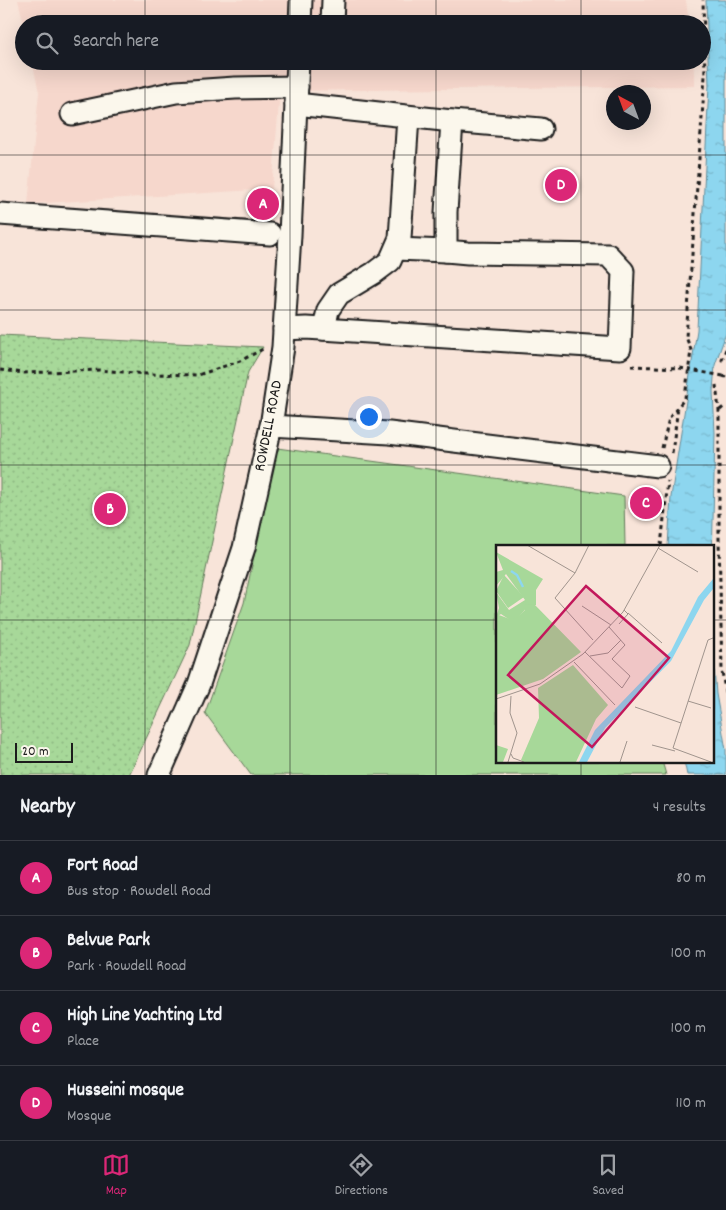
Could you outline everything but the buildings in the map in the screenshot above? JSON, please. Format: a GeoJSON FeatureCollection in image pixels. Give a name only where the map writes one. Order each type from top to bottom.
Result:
{"type":"FeatureCollection","features":[{"type":"Feature","properties":{"kind":"street"},"geometry":{"type":"LineString","coordinates":[[300,15],[301,0]]}},
{"type":"Feature","properties":{"kind":"street"},"geometry":{"type":"LineString","coordinates":[[332,15],[333,0]]}},
{"type":"Feature","properties":{"kind":"street","name":"ROWDELL ROAD"},"geometry":{"type":"LineString","coordinates":[[159,775],[199,684],[244,548],[271,426],[283,348],[298,70]]}},
{"type":"Feature","properties":{"kind":"street"},"geometry":{"type":"LineString","coordinates":[[72,114],[176,92],[235,88],[297,95],[408,117],[541,129]]}},
{"type":"Feature","properties":{"kind":"street"},"geometry":{"type":"LineString","coordinates":[[324,329],[328,310],[338,294],[374,273],[390,261],[396,249],[400,238],[408,117]]}},
{"type":"Feature","properties":{"kind":"street"},"geometry":{"type":"LineString","coordinates":[[446,252],[446,212],[452,121]]}},
{"type":"Feature","properties":{"kind":"street"},"geometry":{"type":"LineString","coordinates":[[0,214],[270,234]]}},
{"type":"Feature","properties":{"kind":"street"},"geometry":{"type":"LineString","coordinates":[[284,329],[324,329],[620,348],[623,271],[608,255],[468,253],[396,249]]}},
{"type":"Feature","properties":{"kind":"street"},"geometry":{"type":"LineString","coordinates":[[271,426],[389,433],[658,466]]}},
{"type":"Feature","properties":{"kind":"path"},"geometry":{"type":"LineString","coordinates":[[703,0],[703,15]]}},
{"type":"Feature","properties":{"kind":"path"},"geometry":{"type":"LineString","coordinates":[[658,466],[669,418],[685,398],[691,350],[686,337],[705,70]]}},
{"type":"Feature","properties":{"kind":"path"},"geometry":{"type":"LineString","coordinates":[[0,370],[24,373],[99,370],[147,374],[198,375],[240,361],[269,346]]}},
{"type":"Feature","properties":{"kind":"path"},"geometry":{"type":"LineString","coordinates":[[726,349],[722,360],[726,360]]}},
{"type":"Feature","properties":{"kind":"path"},"geometry":{"type":"LineString","coordinates":[[680,368],[725,376]]}},
{"type":"Feature","properties":{"kind":"path"},"geometry":{"type":"LineString","coordinates":[[716,384],[719,410],[719,539],[722,662],[726,698]]}},
{"type":"Feature","properties":{"kind":"path"},"geometry":{"type":"LineString","coordinates":[[719,410],[725,404]]}},
{"type":"Feature","properties":{"kind":"shaded area"},"geometry":{"type":"Polygon","coordinates":[[[18,0],[686,0],[688,15],[22,15],[18,0]]]}},
{"type":"Feature","properties":{"kind":"shaded area"},"geometry":{"type":"Polygon","coordinates":[[[34,70],[694,70],[695,86],[606,85],[606,87],[280,91],[272,189],[28,204],[39,92],[34,70]]]}},
{"type":"Feature","properties":{"kind":"green space"},"geometry":{"type":"Polygon","coordinates":[[[0,335],[263,347],[248,372],[190,645],[129,775],[0,775],[0,335]]]}},
{"type":"Feature","properties":{"kind":"green space"},"geometry":{"type":"Polygon","coordinates":[[[277,448],[624,496],[625,545],[496,545],[496,762],[662,762],[666,775],[251,775],[205,713],[244,603],[277,448]]]}},
{"type":"Feature","properties":{"kind":"water"},"geometry":{"type":"Polygon","coordinates":[[[706,0],[726,0],[726,333],[715,365],[713,391],[715,433],[712,545],[668,545],[671,497],[697,330],[708,70],[711,70],[711,15],[707,15],[706,0]]]}},
{"type":"Feature","properties":{"kind":"water"},"geometry":{"type":"Polygon","coordinates":[[[714,668],[716,694],[726,750],[726,775],[687,775],[684,762],[714,762],[714,668]]]}},
{"type":"Feature","properties":{"kind":"place","name":"Husseini mosque"},"geometry":{"type":"Point","coordinates":[561,185]}},
{"type":"Feature","properties":{"kind":"place","name":"Fort Road"},"geometry":{"type":"Point","coordinates":[263,204]}},
{"type":"Feature","properties":{"kind":"place","name":"High Line Yachting Ltd"},"geometry":{"type":"Point","coordinates":[646,503]}},
{"type":"Feature","properties":{"kind":"place","name":"Belvue Park"},"geometry":{"type":"Point","coordinates":[110,509]}}]}
